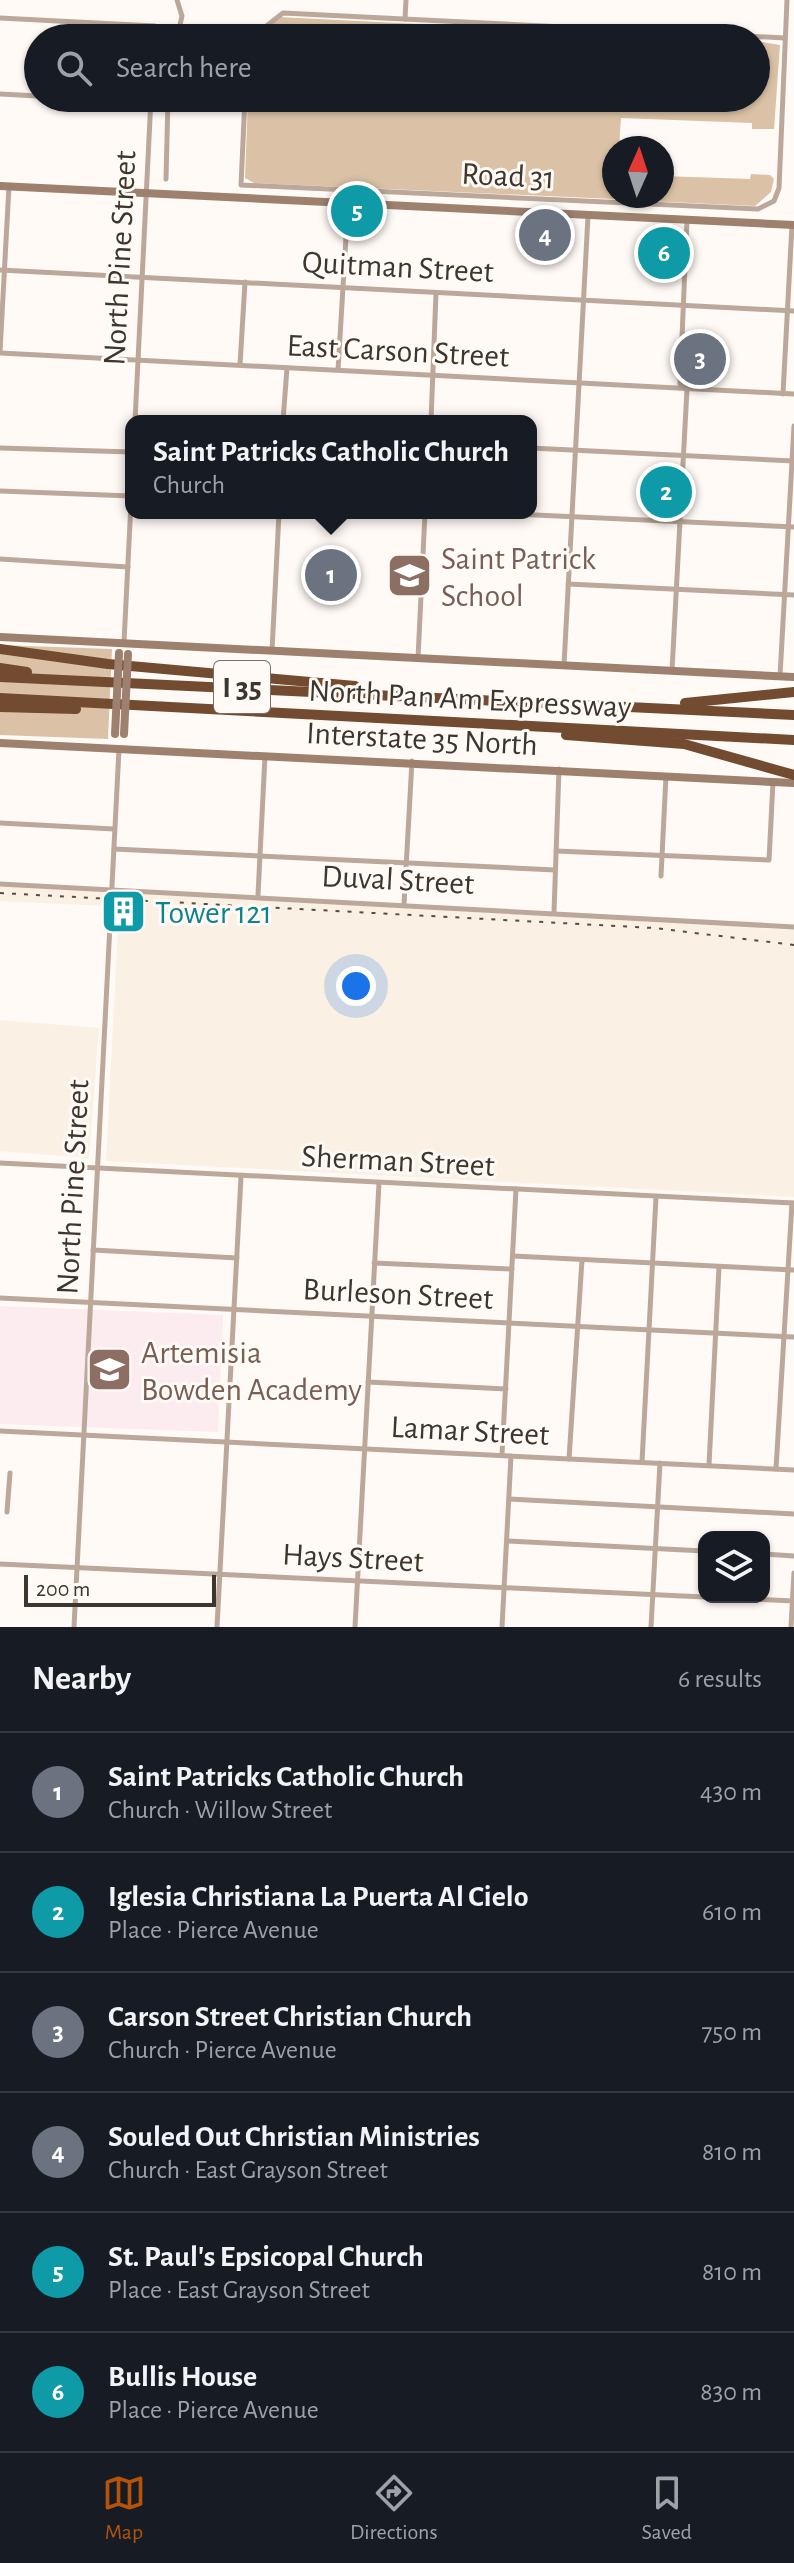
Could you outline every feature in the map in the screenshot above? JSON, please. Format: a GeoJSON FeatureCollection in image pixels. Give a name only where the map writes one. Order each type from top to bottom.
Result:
{"type":"FeatureCollection","features":[{"type":"Feature","properties":{"kind":"highway"},"geometry":{"type":"LineString","coordinates":[[0,649],[83,661],[350,685],[412,695]]}},
{"type":"Feature","properties":{"kind":"highway"},"geometry":{"type":"LineString","coordinates":[[0,668],[73,679]]}},
{"type":"Feature","properties":{"kind":"highway","name":"North Pan Am Expressway"},"geometry":{"type":"LineString","coordinates":[[0,677],[794,715]]}},
{"type":"Feature","properties":{"kind":"highway"},"geometry":{"type":"LineString","coordinates":[[499,699],[704,703],[794,692]]}},
{"type":"Feature","properties":{"kind":"highway","name":"North Pan Am Expressway"},"geometry":{"type":"LineString","coordinates":[[0,698],[154,709],[794,740]]}},
{"type":"Feature","properties":{"kind":"highway"},"geometry":{"type":"LineString","coordinates":[[0,707],[154,709]]}},
{"type":"Feature","properties":{"kind":"highway"},"geometry":{"type":"LineString","coordinates":[[477,725],[589,738],[684,744],[794,775]]}},
{"type":"Feature","properties":{"kind":"main road"},"geometry":{"type":"LineString","coordinates":[[5,186],[793,225]]}},
{"type":"Feature","properties":{"kind":"main road"},"geometry":{"type":"LineString","coordinates":[[0,637],[794,677]]}},
{"type":"Feature","properties":{"kind":"main road","name":"North Pine Street"},"geometry":{"type":"LineString","coordinates":[[119,749],[124,642]]}},
{"type":"Feature","properties":{"kind":"main road","name":"Interstate 35 North"},"geometry":{"type":"LineString","coordinates":[[0,743],[412,761],[794,783]]}},
{"type":"Feature","properties":{"kind":"street"},"geometry":{"type":"LineString","coordinates":[[177,0],[182,16],[180,24]]}},
{"type":"Feature","properties":{"kind":"street"},"geometry":{"type":"LineString","coordinates":[[405,19],[406,0]]}},
{"type":"Feature","properties":{"kind":"street"},"geometry":{"type":"LineString","coordinates":[[770,37],[785,38],[787,0]]}},
{"type":"Feature","properties":{"kind":"street"},"geometry":{"type":"LineString","coordinates":[[266,24],[283,13],[505,24]]}},
{"type":"Feature","properties":{"kind":"street"},"geometry":{"type":"LineString","coordinates":[[0,18],[116,24]]}},
{"type":"Feature","properties":{"kind":"street","name":"Road 31"},"geometry":{"type":"LineString","coordinates":[[244,112],[241,185],[755,209],[772,202],[779,188],[785,38]]}},
{"type":"Feature","properties":{"kind":"street"},"geometry":{"type":"LineString","coordinates":[[0,94],[24,95]]}},
{"type":"Feature","properties":{"kind":"street","name":"North Pine Street"},"geometry":{"type":"LineString","coordinates":[[135,415],[150,112]]}},
{"type":"Feature","properties":{"kind":"street"},"geometry":{"type":"LineString","coordinates":[[166,179],[168,112]]}},
{"type":"Feature","properties":{"kind":"street"},"geometry":{"type":"LineString","coordinates":[[0,352],[5,186]]}},
{"type":"Feature","properties":{"kind":"street"},"geometry":{"type":"LineString","coordinates":[[338,370],[348,204]]}},
{"type":"Feature","properties":{"kind":"street"},"geometry":{"type":"LineString","coordinates":[[564,666],[588,216]]}},
{"type":"Feature","properties":{"kind":"street"},"geometry":{"type":"LineString","coordinates":[[672,671],[687,389],[680,384],[687,220]]}},
{"type":"Feature","properties":{"kind":"street"},"geometry":{"type":"LineString","coordinates":[[783,394],[791,310],[793,225]]}},
{"type":"Feature","properties":{"kind":"street","name":"Quitman Street"},"geometry":{"type":"LineString","coordinates":[[2,271],[791,310]]}},
{"type":"Feature","properties":{"kind":"street"},"geometry":{"type":"LineString","coordinates":[[240,365],[245,282]]}},
{"type":"Feature","properties":{"kind":"street"},"geometry":{"type":"LineString","coordinates":[[431,415],[436,293]]}},
{"type":"Feature","properties":{"kind":"street","name":"East Carson Street"},"geometry":{"type":"LineString","coordinates":[[0,352],[794,394]]}},
{"type":"Feature","properties":{"kind":"street"},"geometry":{"type":"LineString","coordinates":[[283,415],[287,368]]}},
{"type":"Feature","properties":{"kind":"street"},"geometry":{"type":"LineString","coordinates":[[780,677],[791,527],[794,426]]}},
{"type":"Feature","properties":{"kind":"street"},"geometry":{"type":"LineString","coordinates":[[0,448],[125,452]]}},
{"type":"Feature","properties":{"kind":"street"},"geometry":{"type":"LineString","coordinates":[[537,448],[793,461]]}},
{"type":"Feature","properties":{"kind":"street"},"geometry":{"type":"LineString","coordinates":[[0,491],[125,496]]}},
{"type":"Feature","properties":{"kind":"street"},"geometry":{"type":"LineString","coordinates":[[537,515],[791,527]]}},
{"type":"Feature","properties":{"kind":"street","name":"North Pine Street"},"geometry":{"type":"LineString","coordinates":[[124,642],[130,519]]}},
{"type":"Feature","properties":{"kind":"street"},"geometry":{"type":"LineString","coordinates":[[271,652],[279,519]]}},
{"type":"Feature","properties":{"kind":"street"},"geometry":{"type":"LineString","coordinates":[[418,659],[425,519]]}},
{"type":"Feature","properties":{"kind":"street"},"geometry":{"type":"LineString","coordinates":[[0,559],[128,567]]}},
{"type":"Feature","properties":{"kind":"street"},"geometry":{"type":"LineString","coordinates":[[568,584],[794,595]]}},
{"type":"Feature","properties":{"kind":"street","name":"North Pine Street"},"geometry":{"type":"LineString","coordinates":[[74,1627],[119,749]]}},
{"type":"Feature","properties":{"kind":"street"},"geometry":{"type":"LineString","coordinates":[[258,895],[266,755]]}},
{"type":"Feature","properties":{"kind":"street"},"geometry":{"type":"LineString","coordinates":[[404,904],[412,761]]}},
{"type":"Feature","properties":{"kind":"street"},"geometry":{"type":"LineString","coordinates":[[554,912],[559,769]]}},
{"type":"Feature","properties":{"kind":"street"},"geometry":{"type":"LineString","coordinates":[[661,876],[666,775]]}},
{"type":"Feature","properties":{"kind":"street"},"geometry":{"type":"LineString","coordinates":[[556,851],[769,860],[773,782]]}},
{"type":"Feature","properties":{"kind":"street"},"geometry":{"type":"LineString","coordinates":[[0,823],[114,829]]}},
{"type":"Feature","properties":{"kind":"street"},"geometry":{"type":"LineString","coordinates":[[114,849],[555,870]]}},
{"type":"Feature","properties":{"kind":"street","name":"Duval Street"},"geometry":{"type":"LineString","coordinates":[[0,884],[258,895],[794,927]]}},
{"type":"Feature","properties":{"kind":"street","name":"Sherman Street"},"geometry":{"type":"LineString","coordinates":[[0,1163],[793,1203]]}},
{"type":"Feature","properties":{"kind":"street"},"geometry":{"type":"LineString","coordinates":[[217,1627],[241,1176]]}},
{"type":"Feature","properties":{"kind":"street"},"geometry":{"type":"LineString","coordinates":[[355,1627],[379,1183]]}},
{"type":"Feature","properties":{"kind":"street"},"geometry":{"type":"LineString","coordinates":[[502,1455],[516,1189]]}},
{"type":"Feature","properties":{"kind":"street"},"geometry":{"type":"LineString","coordinates":[[642,1462],[656,1197]]}},
{"type":"Feature","properties":{"kind":"street"},"geometry":{"type":"LineString","coordinates":[[776,1469],[793,1203]]}},
{"type":"Feature","properties":{"kind":"street"},"geometry":{"type":"LineString","coordinates":[[93,1250],[237,1258]]}},
{"type":"Feature","properties":{"kind":"street"},"geometry":{"type":"LineString","coordinates":[[513,1256],[791,1270]]}},
{"type":"Feature","properties":{"kind":"street"},"geometry":{"type":"LineString","coordinates":[[569,1459],[582,1260]]}},
{"type":"Feature","properties":{"kind":"street"},"geometry":{"type":"LineString","coordinates":[[374,1263],[512,1269]]}},
{"type":"Feature","properties":{"kind":"street"},"geometry":{"type":"LineString","coordinates":[[709,1465],[719,1267]]}},
{"type":"Feature","properties":{"kind":"street","name":"Burleson Street"},"geometry":{"type":"LineString","coordinates":[[0,1298],[794,1337]]}},
{"type":"Feature","properties":{"kind":"street"},"geometry":{"type":"LineString","coordinates":[[368,1382],[506,1389]]}},
{"type":"Feature","properties":{"kind":"street","name":"Lamar Street"},"geometry":{"type":"LineString","coordinates":[[0,1431],[794,1470]]}},
{"type":"Feature","properties":{"kind":"street"},"geometry":{"type":"LineString","coordinates":[[502,1627],[511,1456]]}},
{"type":"Feature","properties":{"kind":"street"},"geometry":{"type":"LineString","coordinates":[[651,1627],[660,1463]]}},
{"type":"Feature","properties":{"kind":"street"},"geometry":{"type":"LineString","coordinates":[[7,1512],[10,1473]]}},
{"type":"Feature","properties":{"kind":"street"},"geometry":{"type":"LineString","coordinates":[[509,1499],[794,1514]]}},
{"type":"Feature","properties":{"kind":"street"},"geometry":{"type":"LineString","coordinates":[[507,1541],[698,1551]]}},
{"type":"Feature","properties":{"kind":"street"},"geometry":{"type":"LineString","coordinates":[[770,1554],[794,1556]]}},
{"type":"Feature","properties":{"kind":"street","name":"Hays Street"},"geometry":{"type":"LineString","coordinates":[[0,1564],[698,1597]]}},
{"type":"Feature","properties":{"kind":"street"},"geometry":{"type":"LineString","coordinates":[[791,1627],[794,1573]]}},
{"type":"Feature","properties":{"kind":"street"},"geometry":{"type":"LineString","coordinates":[[770,1600],[793,1601]]}},
{"type":"Feature","properties":{"kind":"shaded area"},"geometry":{"type":"Polygon","coordinates":[[[279,17],[417,24],[271,24],[279,17]]]}},
{"type":"Feature","properties":{"kind":"shaded area"},"geometry":{"type":"Polygon","coordinates":[[[770,43],[780,45],[774,129],[752,129],[752,123],[621,118],[620,136],[602,136],[602,198],[254,183],[245,178],[247,112],[770,112],[770,43]]]}},
{"type":"Feature","properties":{"kind":"shaded area"},"geometry":{"type":"Polygon","coordinates":[[[751,174],[770,175],[774,179],[771,192],[755,206],[674,202],[674,176],[750,179],[751,174]]]}},
{"type":"Feature","properties":{"kind":"shaded area"},"geometry":{"type":"Polygon","coordinates":[[[0,645],[112,649],[108,739],[0,735],[0,645]]]}},
{"type":"Feature","properties":{"kind":"shaded area"},"geometry":{"type":"Polygon","coordinates":[[[0,885],[104,891],[103,906],[0,901],[0,885]]]}},
{"type":"Feature","properties":{"kind":"shaded area"},"geometry":{"type":"Polygon","coordinates":[[[120,891],[794,930],[794,1197],[106,1161],[120,891]]]}},
{"type":"Feature","properties":{"kind":"shaded area"},"geometry":{"type":"Polygon","coordinates":[[[0,1020],[99,1028],[89,1158],[0,1151],[0,1020]]]}},
{"type":"Feature","properties":{"kind":"shaded area","name":"Artemisia Bowden Academy"},"geometry":{"type":"Polygon","coordinates":[[[0,1306],[223,1315],[218,1432],[0,1424],[0,1306]]]}},
{"type":"Feature","properties":{"kind":"railway"},"geometry":{"type":"LineString","coordinates":[[0,893],[654,928],[794,945]]}},
{"type":"Feature","properties":{"kind":"place","name":"St. Paul's Epsicopal Church"},"geometry":{"type":"Point","coordinates":[357,211]}},
{"type":"Feature","properties":{"kind":"place","name":"Souled Out Christian Ministries"},"geometry":{"type":"Point","coordinates":[545,235]}},
{"type":"Feature","properties":{"kind":"place","name":"Bullis House"},"geometry":{"type":"Point","coordinates":[664,253]}},
{"type":"Feature","properties":{"kind":"place","name":"Carson Street Christian Church"},"geometry":{"type":"Point","coordinates":[700,359]}},
{"type":"Feature","properties":{"kind":"place","name":"Iglesia Christiana La Puerta Al Cielo"},"geometry":{"type":"Point","coordinates":[666,492]}},
{"type":"Feature","properties":{"kind":"place","name":"Saint Patricks Catholic Church"},"geometry":{"type":"Point","coordinates":[331,575]}},
{"type":"Feature","properties":{"kind":"place","name":"Saint Patrick School"},"geometry":{"type":"Point","coordinates":[410,576]}},
{"type":"Feature","properties":{"kind":"place","name":"Tower 121"},"geometry":{"type":"Point","coordinates":[124,912]}},
{"type":"Feature","properties":{"kind":"place","name":"Artemisia Bowden Academy"},"geometry":{"type":"Point","coordinates":[110,1370]}}]}
